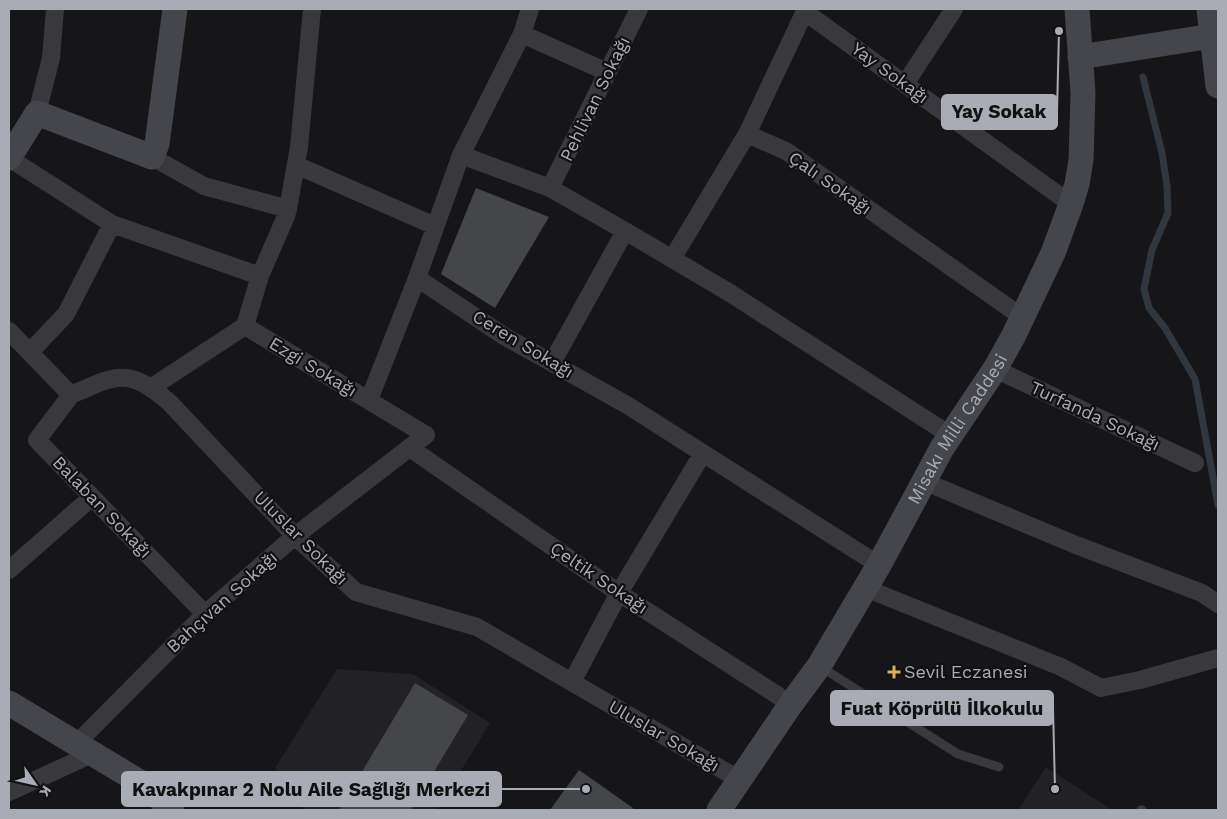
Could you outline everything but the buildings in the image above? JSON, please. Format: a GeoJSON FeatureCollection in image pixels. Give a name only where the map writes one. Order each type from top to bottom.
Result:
{"type":"FeatureCollection","features":[{"type":"Feature","properties":{"kind":"street"},"geometry":{"type":"LineString","coordinates":[[55,9],[51,58],[37,113],[9,158],[112,224],[260,276]]}},
{"type":"Feature","properties":{"kind":"street"},"geometry":{"type":"LineString","coordinates":[[152,157],[158,144],[175,9]]}},
{"type":"Feature","properties":{"kind":"street"},"geometry":{"type":"LineString","coordinates":[[152,387],[245,326],[260,276],[288,209],[299,147],[312,9]]}},
{"type":"Feature","properties":{"kind":"street"},"geometry":{"type":"LineString","coordinates":[[369,400],[461,155],[522,34],[530,9]]}},
{"type":"Feature","properties":{"kind":"street","name":"Pehlivan Sokağı"},"geometry":{"type":"LineString","coordinates":[[550,188],[639,9]]}},
{"type":"Feature","properties":{"kind":"street"},"geometry":{"type":"LineString","coordinates":[[905,84],[954,9]]}},
{"type":"Feature","properties":{"kind":"street","name":"Misakı Milli Caddesi"},"geometry":{"type":"LineString","coordinates":[[719,810],[819,666],[865,588],[950,435],[994,369],[1053,253],[1071,204],[1080,168],[1083,131],[1077,9]]}},
{"type":"Feature","properties":{"kind":"street"},"geometry":{"type":"LineString","coordinates":[[1209,9],[1218,86]]}},
{"type":"Feature","properties":{"kind":"street"},"geometry":{"type":"LineString","coordinates":[[672,259],[747,134],[805,10]]}},
{"type":"Feature","properties":{"kind":"street","name":"Yay Sokağı"},"geometry":{"type":"LineString","coordinates":[[805,10],[1071,204]]}},
{"type":"Feature","properties":{"kind":"street"},"geometry":{"type":"LineString","coordinates":[[522,34],[608,72]]}},
{"type":"Feature","properties":{"kind":"street"},"geometry":{"type":"LineString","coordinates":[[1080,57],[1212,36]]}},
{"type":"Feature","properties":{"kind":"street"},"geometry":{"type":"LineString","coordinates":[[37,113],[152,157],[204,186],[288,209]]}},
{"type":"Feature","properties":{"kind":"street","name":"Çalı Sokağı"},"geometry":{"type":"LineString","coordinates":[[747,134],[786,151],[1022,317]]}},
{"type":"Feature","properties":{"kind":"street"},"geometry":{"type":"LineString","coordinates":[[461,155],[550,188],[730,293],[950,435]]}},
{"type":"Feature","properties":{"kind":"street"},"geometry":{"type":"LineString","coordinates":[[296,165],[435,226]]}},
{"type":"Feature","properties":{"kind":"street"},"geometry":{"type":"LineString","coordinates":[[30,352],[66,314],[112,224]]}},
{"type":"Feature","properties":{"kind":"street"},"geometry":{"type":"LineString","coordinates":[[552,362],[625,231]]}},
{"type":"Feature","properties":{"kind":"street","name":"Ceren Sokağı"},"geometry":{"type":"LineString","coordinates":[[416,278],[504,336],[627,405],[878,565]]}},
{"type":"Feature","properties":{"kind":"street","name":"Ezgi Sokağı"},"geometry":{"type":"LineString","coordinates":[[245,326],[426,435]]}},
{"type":"Feature","properties":{"kind":"street"},"geometry":{"type":"LineString","coordinates":[[9,331],[71,395]]}},
{"type":"Feature","properties":{"kind":"street","name":"Turfanda Sokağı"},"geometry":{"type":"LineString","coordinates":[[994,369],[1195,463]]}},
{"type":"Feature","properties":{"kind":"street","name":"Uluslar Sokağı"},"geometry":{"type":"LineString","coordinates":[[71,395],[108,379],[131,378],[152,387],[170,403],[295,536],[356,592],[476,627],[740,780]]}},
{"type":"Feature","properties":{"kind":"street","name":"Balaban Sokağı"},"geometry":{"type":"LineString","coordinates":[[71,395],[37,440],[205,614]]}},
{"type":"Feature","properties":{"kind":"street","name":"Bahçıvan Sokağı"},"geometry":{"type":"LineString","coordinates":[[84,749],[205,614],[295,536],[426,435]]}},
{"type":"Feature","properties":{"kind":"street","name":"Çeltik Sokağı"},"geometry":{"type":"LineString","coordinates":[[410,448],[619,593],[791,704]]}},
{"type":"Feature","properties":{"kind":"street"},"geometry":{"type":"LineString","coordinates":[[572,682],[619,593],[703,453]]}},
{"type":"Feature","properties":{"kind":"street"},"geometry":{"type":"LineString","coordinates":[[923,481],[1076,545],[1202,593],[1218,604]]}},
{"type":"Feature","properties":{"kind":"street"},"geometry":{"type":"LineString","coordinates":[[9,570],[92,497]]}},
{"type":"Feature","properties":{"kind":"street"},"geometry":{"type":"LineString","coordinates":[[865,588],[1061,667],[1101,688],[1140,680],[1218,658]]}},
{"type":"Feature","properties":{"kind":"street"},"geometry":{"type":"LineString","coordinates":[[9,703],[148,787],[172,810]]}},
{"type":"Feature","properties":{"kind":"street"},"geometry":{"type":"LineString","coordinates":[[9,792],[84,749]]}},
{"type":"Feature","properties":{"kind":"lane"},"geometry":{"type":"LineString","coordinates":[[819,666],[958,754],[999,767]]}},
{"type":"Feature","properties":{"kind":"shaded area"},"geometry":{"type":"Polygon","coordinates":[[[337,669],[413,674],[490,723],[437,810],[304,810],[275,768],[337,669]]]}},
{"type":"Feature","properties":{"kind":"shaded area"},"geometry":{"type":"Polygon","coordinates":[[[1046,767],[1112,810],[1018,810],[1046,767]]]}},
{"type":"Feature","properties":{"kind":"waterway"},"geometry":{"type":"LineString","coordinates":[[1143,77],[1162,153],[1167,186],[1168,213],[1152,250],[1144,289],[1149,308],[1165,328],[1195,379],[1218,505]]}},
{"type":"Feature","properties":{"kind":"place","name":"Yay Sokak"},"geometry":{"type":"Point","coordinates":[1059,31]}},
{"type":"Feature","properties":{"kind":"place","name":"Sevil Eczanesi"},"geometry":{"type":"Point","coordinates":[894,672]}},
{"type":"Feature","properties":{"kind":"place","name":"Kavakpınar 2 Nolu Aile Sağlığı Merkezi"},"geometry":{"type":"Point","coordinates":[586,789]}},
{"type":"Feature","properties":{"kind":"place","name":"Fuat Köprülü İlkokulu"},"geometry":{"type":"Point","coordinates":[1055,789]}}]}
